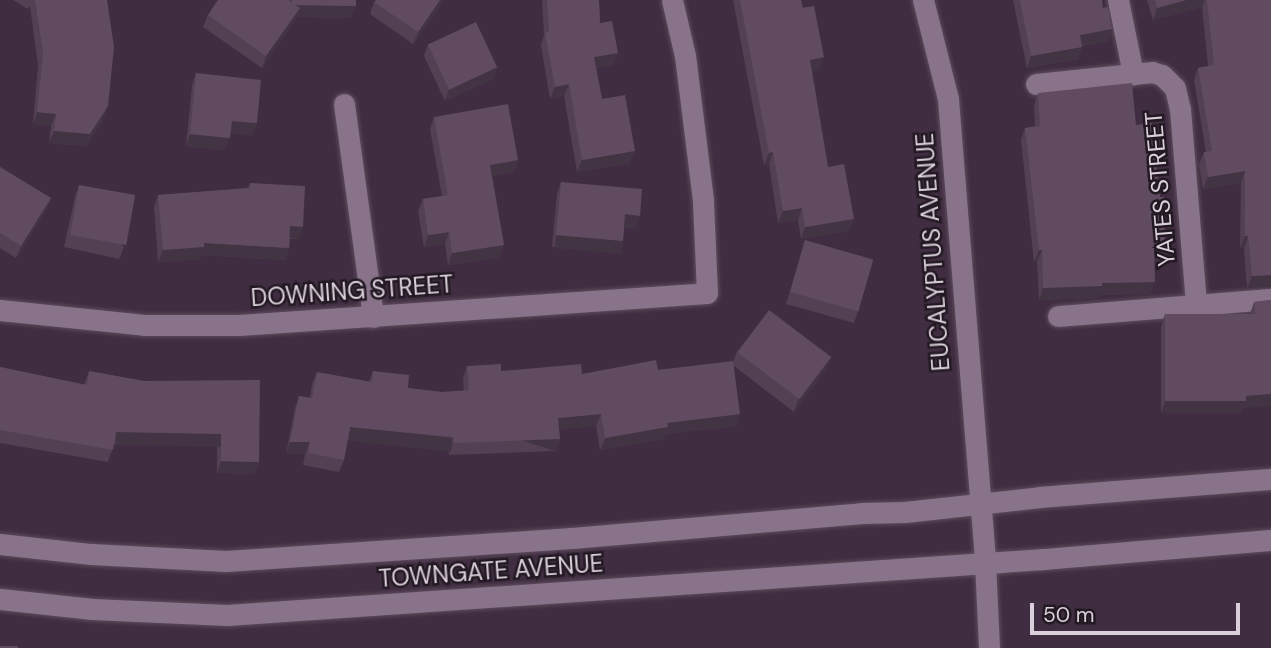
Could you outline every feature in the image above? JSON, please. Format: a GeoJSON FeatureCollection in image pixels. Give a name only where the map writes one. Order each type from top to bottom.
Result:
{"type":"FeatureCollection","features":[{"type":"Feature","properties":{"kind":"street","name":"DOWNING STREET"},"geometry":{"type":"LineString","coordinates":[[0,310],[144,325],[239,325],[707,293],[703,200],[685,56],[672,0]]}},
{"type":"Feature","properties":{"kind":"street","name":"EUCALYPTUS AVENUE"},"geometry":{"type":"LineString","coordinates":[[923,0],[948,99],[985,562],[989,648]]}},
{"type":"Feature","properties":{"kind":"street"},"geometry":{"type":"LineString","coordinates":[[1118,0],[1133,74]]}},
{"type":"Feature","properties":{"kind":"street","name":"YATES STREET"},"geometry":{"type":"LineString","coordinates":[[1036,84],[1133,74],[1162,75],[1175,88],[1180,108],[1196,305]]}},
{"type":"Feature","properties":{"kind":"street"},"geometry":{"type":"LineString","coordinates":[[344,104],[373,317]]}},
{"type":"Feature","properties":{"kind":"street"},"geometry":{"type":"LineString","coordinates":[[1058,316],[1271,299]]}},
{"type":"Feature","properties":{"kind":"street"},"geometry":{"type":"LineString","coordinates":[[979,503],[1271,479]]}},
{"type":"Feature","properties":{"kind":"street","name":"TOWNGATE AVENUE"},"geometry":{"type":"LineString","coordinates":[[0,544],[91,554],[226,561],[572,538],[862,513],[905,512],[979,503]]}},
{"type":"Feature","properties":{"kind":"street"},"geometry":{"type":"LineString","coordinates":[[985,562],[1271,540]]}},
{"type":"Feature","properties":{"kind":"street","name":"TOWNGATE AVENUE"},"geometry":{"type":"LineString","coordinates":[[0,598],[92,609],[227,615],[985,562]]}},
{"type":"Feature","properties":{"kind":"building"},"geometry":{"type":"Polygon","coordinates":[[[35,0],[107,0],[114,47],[108,106],[90,134],[54,131],[56,114],[37,112],[43,53],[35,0]]]}},
{"type":"Feature","properties":{"kind":"building"},"geometry":{"type":"Polygon","coordinates":[[[218,0],[288,0],[292,3],[292,0],[356,0],[356,6],[295,5],[300,8],[266,56],[208,15],[218,0]]]}},
{"type":"Feature","properties":{"kind":"building"},"geometry":{"type":"Polygon","coordinates":[[[440,0],[418,32],[374,2],[440,0]]]}},
{"type":"Feature","properties":{"kind":"building"},"geometry":{"type":"Polygon","coordinates":[[[547,0],[599,0],[600,23],[612,21],[618,53],[594,57],[602,99],[625,95],[635,151],[582,160],[569,84],[555,87],[545,33],[549,32],[547,0]]]}},
{"type":"Feature","properties":{"kind":"building"},"geometry":{"type":"Polygon","coordinates":[[[740,0],[801,0],[802,8],[814,6],[824,57],[810,60],[828,167],[844,164],[854,219],[805,227],[802,208],[783,211],[773,152],[769,153],[740,0]]]}},
{"type":"Feature","properties":{"kind":"building"},"geometry":{"type":"Polygon","coordinates":[[[1020,0],[1102,0],[1102,8],[1108,7],[1112,29],[1080,35],[1082,47],[1031,56],[1020,0]]]}},
{"type":"Feature","properties":{"kind":"building"},"geometry":{"type":"Polygon","coordinates":[[[1155,0],[1186,0],[1157,8],[1155,0]]]}},
{"type":"Feature","properties":{"kind":"building"},"geometry":{"type":"Polygon","coordinates":[[[1207,0],[1271,0],[1271,275],[1252,276],[1248,236],[1245,236],[1245,171],[1208,177],[1204,152],[1212,151],[1198,68],[1214,65],[1207,0]]]}},
{"type":"Feature","properties":{"kind":"building"},"geometry":{"type":"Polygon","coordinates":[[[476,22],[497,67],[449,90],[428,44],[476,22]]]}},
{"type":"Feature","properties":{"kind":"building"},"geometry":{"type":"Polygon","coordinates":[[[196,73],[261,80],[257,123],[232,121],[230,138],[190,134],[196,73]]]}},
{"type":"Feature","properties":{"kind":"building"},"geometry":{"type":"Polygon","coordinates":[[[1132,83],[1136,125],[1152,123],[1160,197],[1164,197],[1165,249],[1154,249],[1155,282],[1043,288],[1042,250],[1039,250],[1025,128],[1040,126],[1038,93],[1132,83]]]}},
{"type":"Feature","properties":{"kind":"building"},"geometry":{"type":"Polygon","coordinates":[[[508,104],[518,160],[490,165],[504,245],[452,253],[449,232],[428,235],[423,199],[448,195],[434,117],[508,104]]]}},
{"type":"Feature","properties":{"kind":"building"},"geometry":{"type":"Polygon","coordinates":[[[0,167],[51,198],[21,246],[0,233],[0,167]]]}},
{"type":"Feature","properties":{"kind":"building"},"geometry":{"type":"Polygon","coordinates":[[[561,182],[642,189],[640,216],[625,214],[623,241],[556,235],[561,182]]]}},
{"type":"Feature","properties":{"kind":"building"},"geometry":{"type":"Polygon","coordinates":[[[250,183],[305,186],[303,227],[290,226],[289,248],[204,243],[204,247],[163,250],[158,195],[250,188],[250,183]]]}},
{"type":"Feature","properties":{"kind":"building"},"geometry":{"type":"Polygon","coordinates":[[[79,185],[135,195],[126,245],[70,235],[79,185]]]}},
{"type":"Feature","properties":{"kind":"building"},"geometry":{"type":"Polygon","coordinates":[[[805,240],[873,260],[858,311],[790,292],[805,240]]]}},
{"type":"Feature","properties":{"kind":"building"},"geometry":{"type":"Polygon","coordinates":[[[1271,300],[1271,394],[1246,396],[1246,401],[1165,401],[1165,314],[1255,314],[1254,302],[1271,300]]]}},
{"type":"Feature","properties":{"kind":"building"},"geometry":{"type":"Polygon","coordinates":[[[769,310],[831,357],[799,399],[737,352],[769,310]]]}},
{"type":"Feature","properties":{"kind":"building"},"geometry":{"type":"Polygon","coordinates":[[[656,360],[658,370],[733,361],[740,414],[667,423],[668,427],[605,438],[601,414],[558,418],[560,439],[454,443],[453,437],[350,427],[344,460],[308,453],[310,442],[290,442],[299,396],[312,398],[317,372],[372,382],[373,371],[409,375],[408,388],[442,392],[469,390],[467,366],[501,364],[501,371],[581,364],[582,374],[656,360]]]}},
{"type":"Feature","properties":{"kind":"building"},"geometry":{"type":"Polygon","coordinates":[[[0,367],[87,385],[89,371],[144,381],[260,380],[259,462],[221,461],[221,434],[116,432],[113,450],[0,430],[0,367]]]}},
{"type":"Feature","properties":{"kind":"building"},"geometry":{"type":"Polygon","coordinates":[[[0,646],[18,648],[0,648],[0,646]]]}}]}
